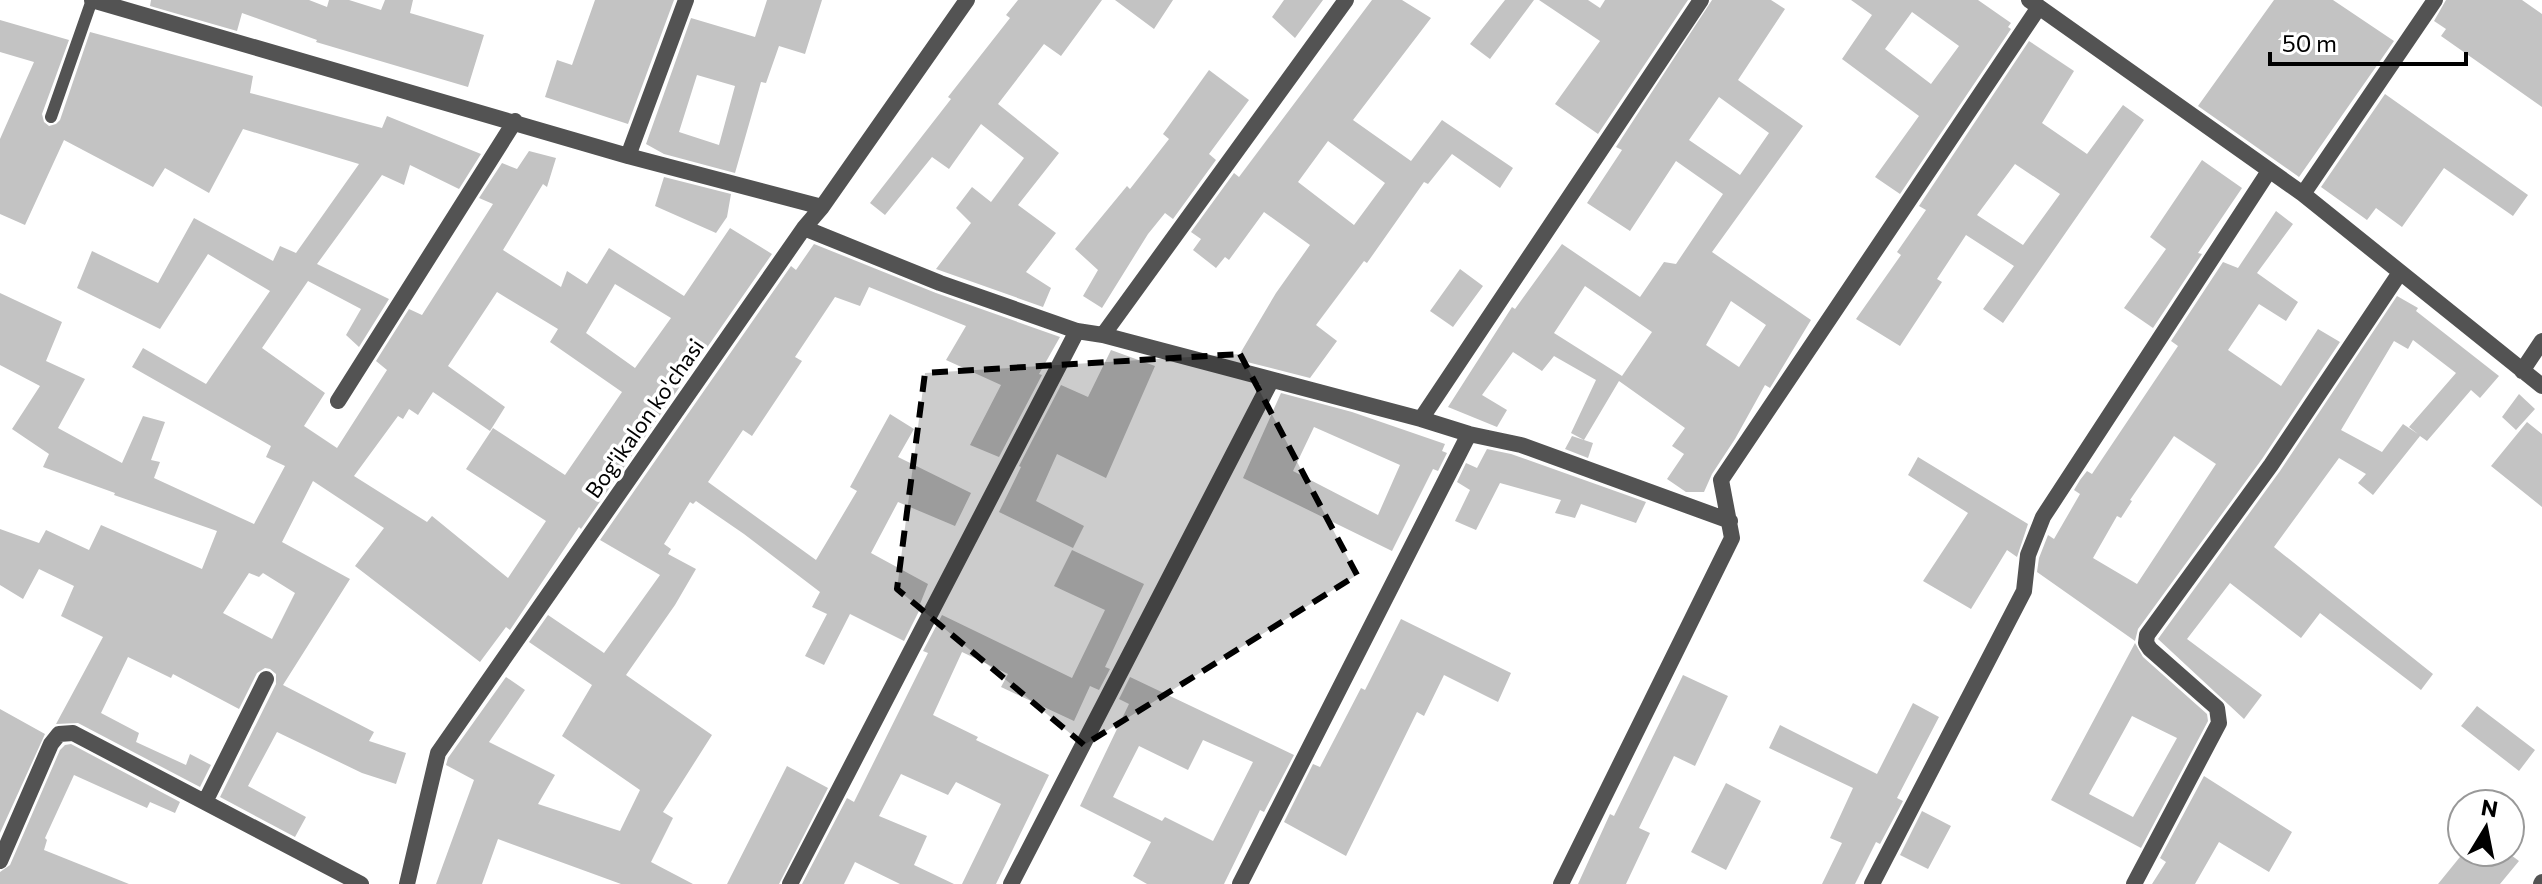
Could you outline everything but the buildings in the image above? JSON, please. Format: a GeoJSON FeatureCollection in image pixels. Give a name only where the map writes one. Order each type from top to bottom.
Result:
{"type":"FeatureCollection","features":[{"type":"Feature","properties":{"kind":"street"},"geometry":{"type":"LineString","coordinates":[[92,0],[628,156],[822,207]]}},
{"type":"Feature","properties":{"kind":"street"},"geometry":{"type":"LineString","coordinates":[[628,156],[686,0]]}},
{"type":"Feature","properties":{"kind":"street","name":"Bog'ikalon ko'chasi"},"geometry":{"type":"LineString","coordinates":[[407,884],[438,753],[967,0]]}},
{"type":"Feature","properties":{"kind":"street"},"geometry":{"type":"LineString","coordinates":[[1103,335],[1346,0]]}},
{"type":"Feature","properties":{"kind":"street"},"geometry":{"type":"LineString","coordinates":[[1421,419],[1701,0]]}},
{"type":"Feature","properties":{"kind":"street"},"geometry":{"type":"LineString","coordinates":[[2303,194],[2435,0]]}},
{"type":"Feature","properties":{"kind":"street"},"geometry":{"type":"LineString","coordinates":[[1561,884],[1732,538],[1721,480],[2034,4],[2303,194],[2542,386]]}},
{"type":"Feature","properties":{"kind":"street"},"geometry":{"type":"LineString","coordinates":[[338,401],[515,121]]}},
{"type":"Feature","properties":{"kind":"street"},"geometry":{"type":"LineString","coordinates":[[1872,884],[2024,591],[2028,555],[2043,517],[2269,171]]}},
{"type":"Feature","properties":{"kind":"street"},"geometry":{"type":"LineString","coordinates":[[804,228],[940,283],[1077,331],[1103,335],[1469,434],[1521,445],[1730,521]]}},
{"type":"Feature","properties":{"kind":"street"},"geometry":{"type":"LineString","coordinates":[[2134,884],[2219,723],[2220,715],[2217,708],[2150,649],[2146,643],[2147,635],[2271,465],[2399,274]]}},
{"type":"Feature","properties":{"kind":"street"},"geometry":{"type":"LineString","coordinates":[[790,884],[1077,331]]}},
{"type":"Feature","properties":{"kind":"street"},"geometry":{"type":"LineString","coordinates":[[2522,371],[2542,341]]}},
{"type":"Feature","properties":{"kind":"street"},"geometry":{"type":"LineString","coordinates":[[1011,884],[1271,381]]}},
{"type":"Feature","properties":{"kind":"street"},"geometry":{"type":"LineString","coordinates":[[1240,884],[1469,434]]}},
{"type":"Feature","properties":{"kind":"street"},"geometry":{"type":"LineString","coordinates":[[205,802],[266,679]]}},
{"type":"Feature","properties":{"kind":"street"},"geometry":{"type":"LineString","coordinates":[[0,861],[51,744],[59,734],[73,733],[361,884]]}},
{"type":"Feature","properties":{"kind":"lane"},"geometry":{"type":"LineString","coordinates":[[51,117],[92,0]]}},
{"type":"Feature","properties":{"kind":"highlighted area"},"geometry":{"type":"Polygon","coordinates":[[[1240,354],[1357,575],[1084,745],[897,589],[925,373],[1240,354]]]}}]}
